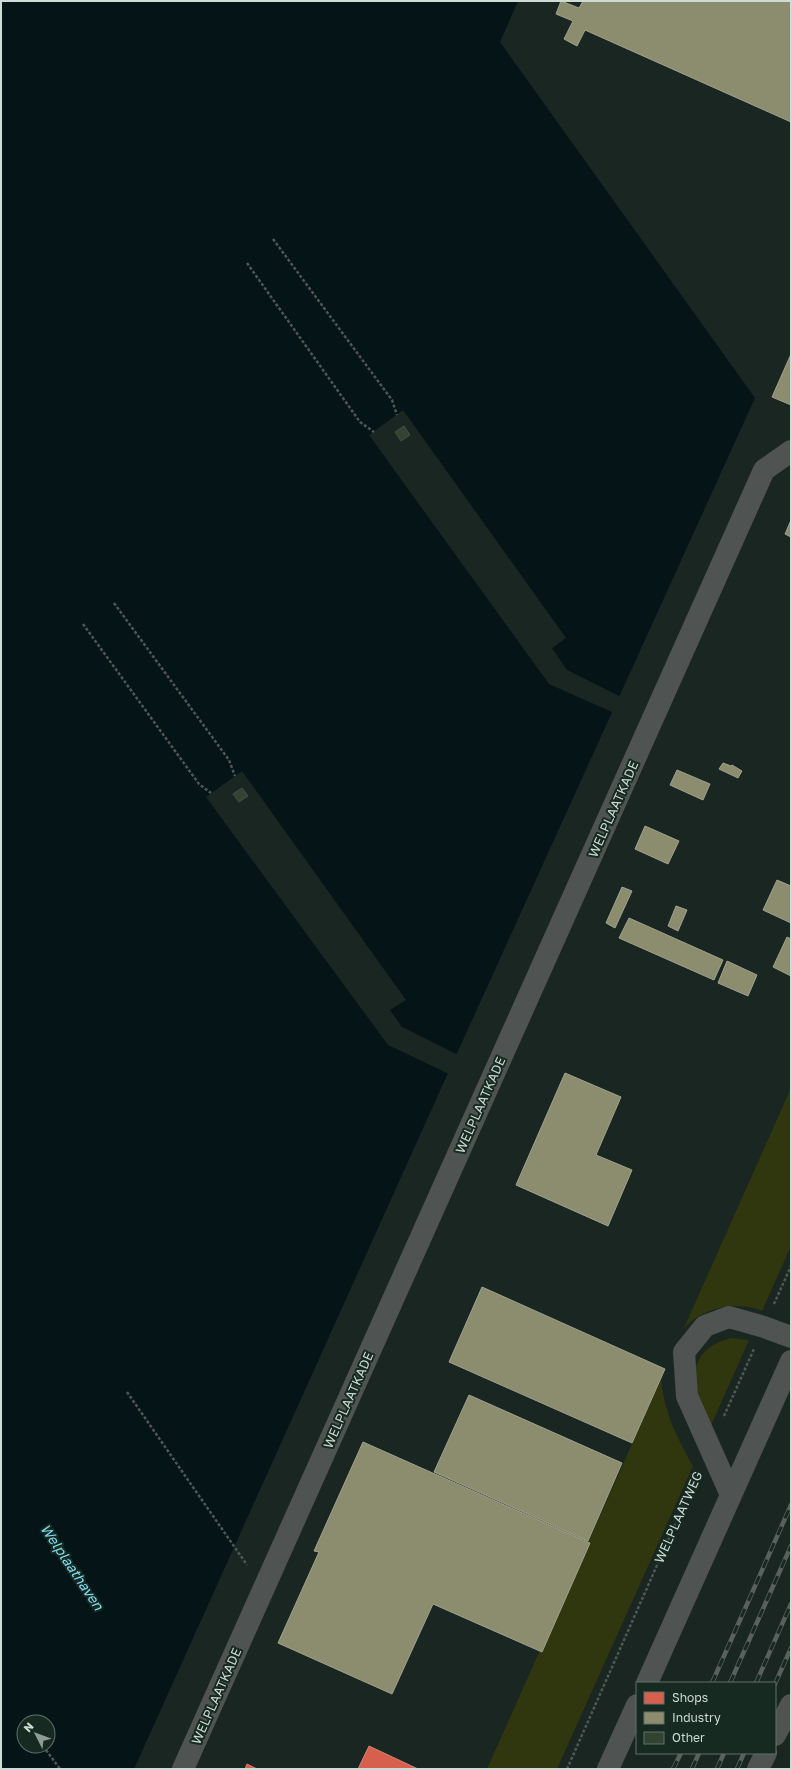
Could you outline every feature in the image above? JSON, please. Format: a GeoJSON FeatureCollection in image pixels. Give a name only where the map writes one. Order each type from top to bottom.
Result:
{"type":"FeatureCollection","features":[{"type":"Feature","properties":{"kind":"street","name":"WELPLAATKADE"},"geometry":{"type":"LineString","coordinates":[[183,1769],[264,1589],[483,1085],[646,718],[764,470],[791,451]]}},
{"type":"Feature","properties":{"kind":"street"},"geometry":{"type":"LineString","coordinates":[[731,1496],[687,1396],[684,1352],[705,1326],[729,1317],[764,1327],[791,1337]]}},
{"type":"Feature","properties":{"kind":"street"},"geometry":{"type":"LineString","coordinates":[[647,1682],[791,1361]]}},
{"type":"Feature","properties":{"kind":"street"},"geometry":{"type":"LineString","coordinates":[[608,1769],[636,1706]]}},
{"type":"Feature","properties":{"kind":"street"},"geometry":{"type":"LineString","coordinates":[[776,1733],[790,1706]]}},
{"type":"Feature","properties":{"kind":"street"},"geometry":{"type":"LineString","coordinates":[[758,1769],[766,1754]]}},
{"type":"Feature","properties":{"kind":"path"},"geometry":{"type":"LineString","coordinates":[[273,239],[392,400],[397,415]]}},
{"type":"Feature","properties":{"kind":"path"},"geometry":{"type":"LineString","coordinates":[[247,263],[360,422],[374,432]]}},
{"type":"Feature","properties":{"kind":"path"},"geometry":{"type":"LineString","coordinates":[[114,603],[229,760],[235,776]]}},
{"type":"Feature","properties":{"kind":"path"},"geometry":{"type":"LineString","coordinates":[[83,624],[199,784],[211,793]]}},
{"type":"Feature","properties":{"kind":"path","name":"WELPLAATWEG"},"geometry":{"type":"LineString","coordinates":[[567,1769],[791,1266]]}},
{"type":"Feature","properties":{"kind":"path"},"geometry":{"type":"LineString","coordinates":[[126,1392],[264,1589]]}},
{"type":"Feature","properties":{"kind":"path"},"geometry":{"type":"LineString","coordinates":[[49,1754],[60,1769]]}},
{"type":"Feature","properties":{"kind":"green space"},"geometry":{"type":"Polygon","coordinates":[[[791,1088],[791,1246],[762,1311],[742,1306],[720,1308],[700,1315],[684,1328],[791,1088]]]}},
{"type":"Feature","properties":{"kind":"green space"},"geometry":{"type":"Polygon","coordinates":[[[732,1338],[749,1340],[709,1430],[696,1398],[694,1377],[696,1367],[699,1359],[712,1346],[721,1341],[732,1338]]]}},
{"type":"Feature","properties":{"kind":"green space"},"geometry":{"type":"Polygon","coordinates":[[[661,1379],[665,1402],[672,1424],[693,1466],[557,1769],[487,1769],[661,1379]]]}},
{"type":"Feature","properties":{"kind":"water","name":"Welplaathaven"},"geometry":{"type":"Polygon","coordinates":[[[1,1],[518,1],[500,42],[755,398],[134,1769],[1,1769],[1,1]]]}},
{"type":"Feature","properties":{"kind":"pier"},"geometry":{"type":"Polygon","coordinates":[[[403,410],[566,638],[552,648],[567,670],[621,697],[614,713],[549,684],[369,435],[403,410]]]}},
{"type":"Feature","properties":{"kind":"pier"},"geometry":{"type":"Polygon","coordinates":[[[242,771],[406,1000],[390,1010],[402,1027],[458,1055],[449,1074],[388,1045],[206,797],[242,771]]]}},
{"type":"Feature","properties":{"kind":"building: Shops"},"geometry":{"type":"Polygon","coordinates":[[[369,1746],[418,1769],[358,1769],[369,1746]]]}},
{"type":"Feature","properties":{"kind":"building: Shops"},"geometry":{"type":"Polygon","coordinates":[[[247,1764],[257,1769],[245,1769],[247,1764]]]}},
{"type":"Feature","properties":{"kind":"building: Industry"},"geometry":{"type":"Polygon","coordinates":[[[561,1],[579,8],[583,1],[791,1],[791,122],[585,30],[577,46],[564,39],[573,21],[556,14],[561,1]]]}},
{"type":"Feature","properties":{"kind":"building: Industry"},"geometry":{"type":"Polygon","coordinates":[[[791,354],[791,405],[772,397],[791,354]]]}},
{"type":"Feature","properties":{"kind":"building: Industry"},"geometry":{"type":"Polygon","coordinates":[[[791,520],[791,537],[785,534],[791,520]]]}},
{"type":"Feature","properties":{"kind":"building: Industry"},"geometry":{"type":"Polygon","coordinates":[[[723,763],[732,765],[742,771],[738,778],[719,769],[723,763]]]}},
{"type":"Feature","properties":{"kind":"building: Industry"},"geometry":{"type":"Polygon","coordinates":[[[677,770],[710,784],[703,800],[670,785],[677,770]]]}},
{"type":"Feature","properties":{"kind":"building: Industry"},"geometry":{"type":"Polygon","coordinates":[[[645,826],[679,841],[668,864],[635,849],[645,826]]]}},
{"type":"Feature","properties":{"kind":"building: Industry"},"geometry":{"type":"Polygon","coordinates":[[[777,880],[791,886],[791,923],[763,910],[777,880]]]}},
{"type":"Feature","properties":{"kind":"building: Industry"},"geometry":{"type":"Polygon","coordinates":[[[622,887],[632,891],[615,928],[606,923],[622,887]]]}},
{"type":"Feature","properties":{"kind":"building: Industry"},"geometry":{"type":"Polygon","coordinates":[[[676,906],[687,910],[678,931],[668,926],[676,906]]]}},
{"type":"Feature","properties":{"kind":"building: Industry"},"geometry":{"type":"Polygon","coordinates":[[[629,918],[723,960],[714,980],[619,938],[629,918]]]}},
{"type":"Feature","properties":{"kind":"building: Industry"},"geometry":{"type":"Polygon","coordinates":[[[787,937],[791,939],[791,976],[773,967],[787,937]]]}},
{"type":"Feature","properties":{"kind":"building: Industry"},"geometry":{"type":"Polygon","coordinates":[[[727,961],[757,975],[748,996],[718,983],[727,961]]]}},
{"type":"Feature","properties":{"kind":"building: Industry"},"geometry":{"type":"Polygon","coordinates":[[[565,1073],[621,1097],[596,1155],[632,1170],[608,1226],[516,1185],[565,1073]]]}},
{"type":"Feature","properties":{"kind":"building: Industry"},"geometry":{"type":"Polygon","coordinates":[[[482,1287],[665,1369],[632,1443],[449,1362],[482,1287]]]}},
{"type":"Feature","properties":{"kind":"building: Industry"},"geometry":{"type":"Polygon","coordinates":[[[469,1395],[622,1463],[588,1541],[434,1472],[469,1395]]]}},
{"type":"Feature","properties":{"kind":"building: Industry"},"geometry":{"type":"Polygon","coordinates":[[[363,1442],[590,1543],[542,1652],[433,1604],[392,1694],[278,1643],[319,1552],[314,1551],[363,1442]]]}},
{"type":"Feature","properties":{"kind":"building: Other"},"geometry":{"type":"Polygon","coordinates":[[[404,426],[410,435],[401,441],[395,432],[404,426]]]}},
{"type":"Feature","properties":{"kind":"building: Other"},"geometry":{"type":"Polygon","coordinates":[[[242,788],[248,796],[239,802],[233,794],[242,788]]]}},
{"type":"Feature","properties":{"kind":"railway"},"geometry":{"type":"LineString","coordinates":[[712,1682],[791,1505]]}},
{"type":"Feature","properties":{"kind":"railway"},"geometry":{"type":"LineString","coordinates":[[730,1682],[791,1546]]}},
{"type":"Feature","properties":{"kind":"railway"},"geometry":{"type":"LineString","coordinates":[[756,1682],[791,1604]]}},
{"type":"Feature","properties":{"kind":"railway"},"geometry":{"type":"LineString","coordinates":[[776,1682],[791,1648]]}},
{"type":"Feature","properties":{"kind":"railway"},"geometry":{"type":"LineString","coordinates":[[673,1769],[680,1754]]}},
{"type":"Feature","properties":{"kind":"railway"},"geometry":{"type":"LineString","coordinates":[[692,1769],[699,1754]]}},
{"type":"Feature","properties":{"kind":"railway"},"geometry":{"type":"LineString","coordinates":[[717,1769],[724,1754]]}},
{"type":"Feature","properties":{"kind":"railway"},"geometry":{"type":"LineString","coordinates":[[737,1769],[744,1754]]}}]}
